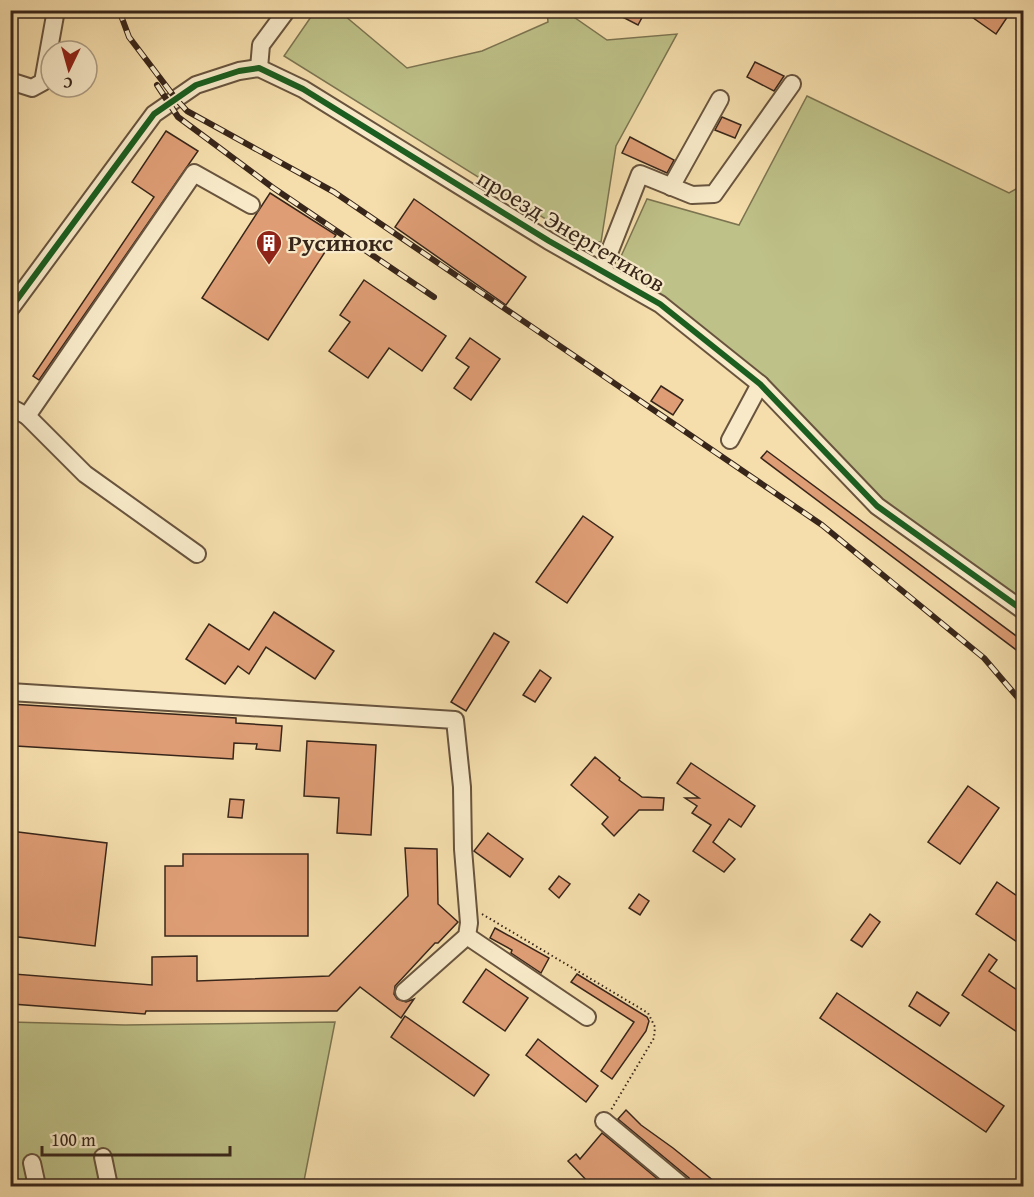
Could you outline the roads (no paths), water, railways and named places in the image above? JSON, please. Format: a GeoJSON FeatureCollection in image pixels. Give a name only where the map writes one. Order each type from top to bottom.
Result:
{"type":"FeatureCollection","features":[{"type":"Feature","properties":{"kind":"street"},"geometry":{"type":"LineString","coordinates":[[10,81],[32,88],[43,81],[56,10]]}},
{"type":"Feature","properties":{"kind":"street"},"geometry":{"type":"LineString","coordinates":[[10,309],[154,114],[196,85],[239,71],[259,68],[261,45],[287,10]]}},
{"type":"Feature","properties":{"kind":"street","name":"проезд Энергетиков"},"geometry":{"type":"LineString","coordinates":[[259,68],[303,89],[539,235],[660,304],[760,384],[877,506],[1023,611]]}},
{"type":"Feature","properties":{"kind":"street"},"geometry":{"type":"LineString","coordinates":[[602,271],[640,174],[692,195],[714,194],[792,84]]}},
{"type":"Feature","properties":{"kind":"street"},"geometry":{"type":"LineString","coordinates":[[670,187],[720,99]]}},
{"type":"Feature","properties":{"kind":"street"},"geometry":{"type":"LineString","coordinates":[[27,416],[194,173],[251,205]]}},
{"type":"Feature","properties":{"kind":"street"},"geometry":{"type":"LineString","coordinates":[[730,440],[760,384]]}},
{"type":"Feature","properties":{"kind":"street"},"geometry":{"type":"LineString","coordinates":[[10,407],[27,416],[84,474],[197,554]]}},
{"type":"Feature","properties":{"kind":"street"},"geometry":{"type":"LineString","coordinates":[[10,693],[455,720],[462,787],[463,849],[469,922],[467,936],[404,992]]}},
{"type":"Feature","properties":{"kind":"street"},"geometry":{"type":"LineString","coordinates":[[467,936],[587,1017]]}},
{"type":"Feature","properties":{"kind":"street"},"geometry":{"type":"LineString","coordinates":[[604,1121],[682,1186]]}},
{"type":"Feature","properties":{"kind":"street"},"geometry":{"type":"LineString","coordinates":[[103,1156],[109,1186]]}},
{"type":"Feature","properties":{"kind":"street"},"geometry":{"type":"LineString","coordinates":[[32,1163],[37,1186]]}},
{"type":"Feature","properties":{"kind":"railway"},"geometry":{"type":"LineString","coordinates":[[119,10],[129,37],[187,111],[334,192],[822,525],[984,658],[1024,705]]}},
{"type":"Feature","properties":{"kind":"railway"},"geometry":{"type":"LineString","coordinates":[[157,85],[178,117],[272,187],[434,297]]}},
{"type":"Feature","properties":{"kind":"place","name":"Русинокс"},"geometry":{"type":"Point","coordinates":[269,266]}}]}
